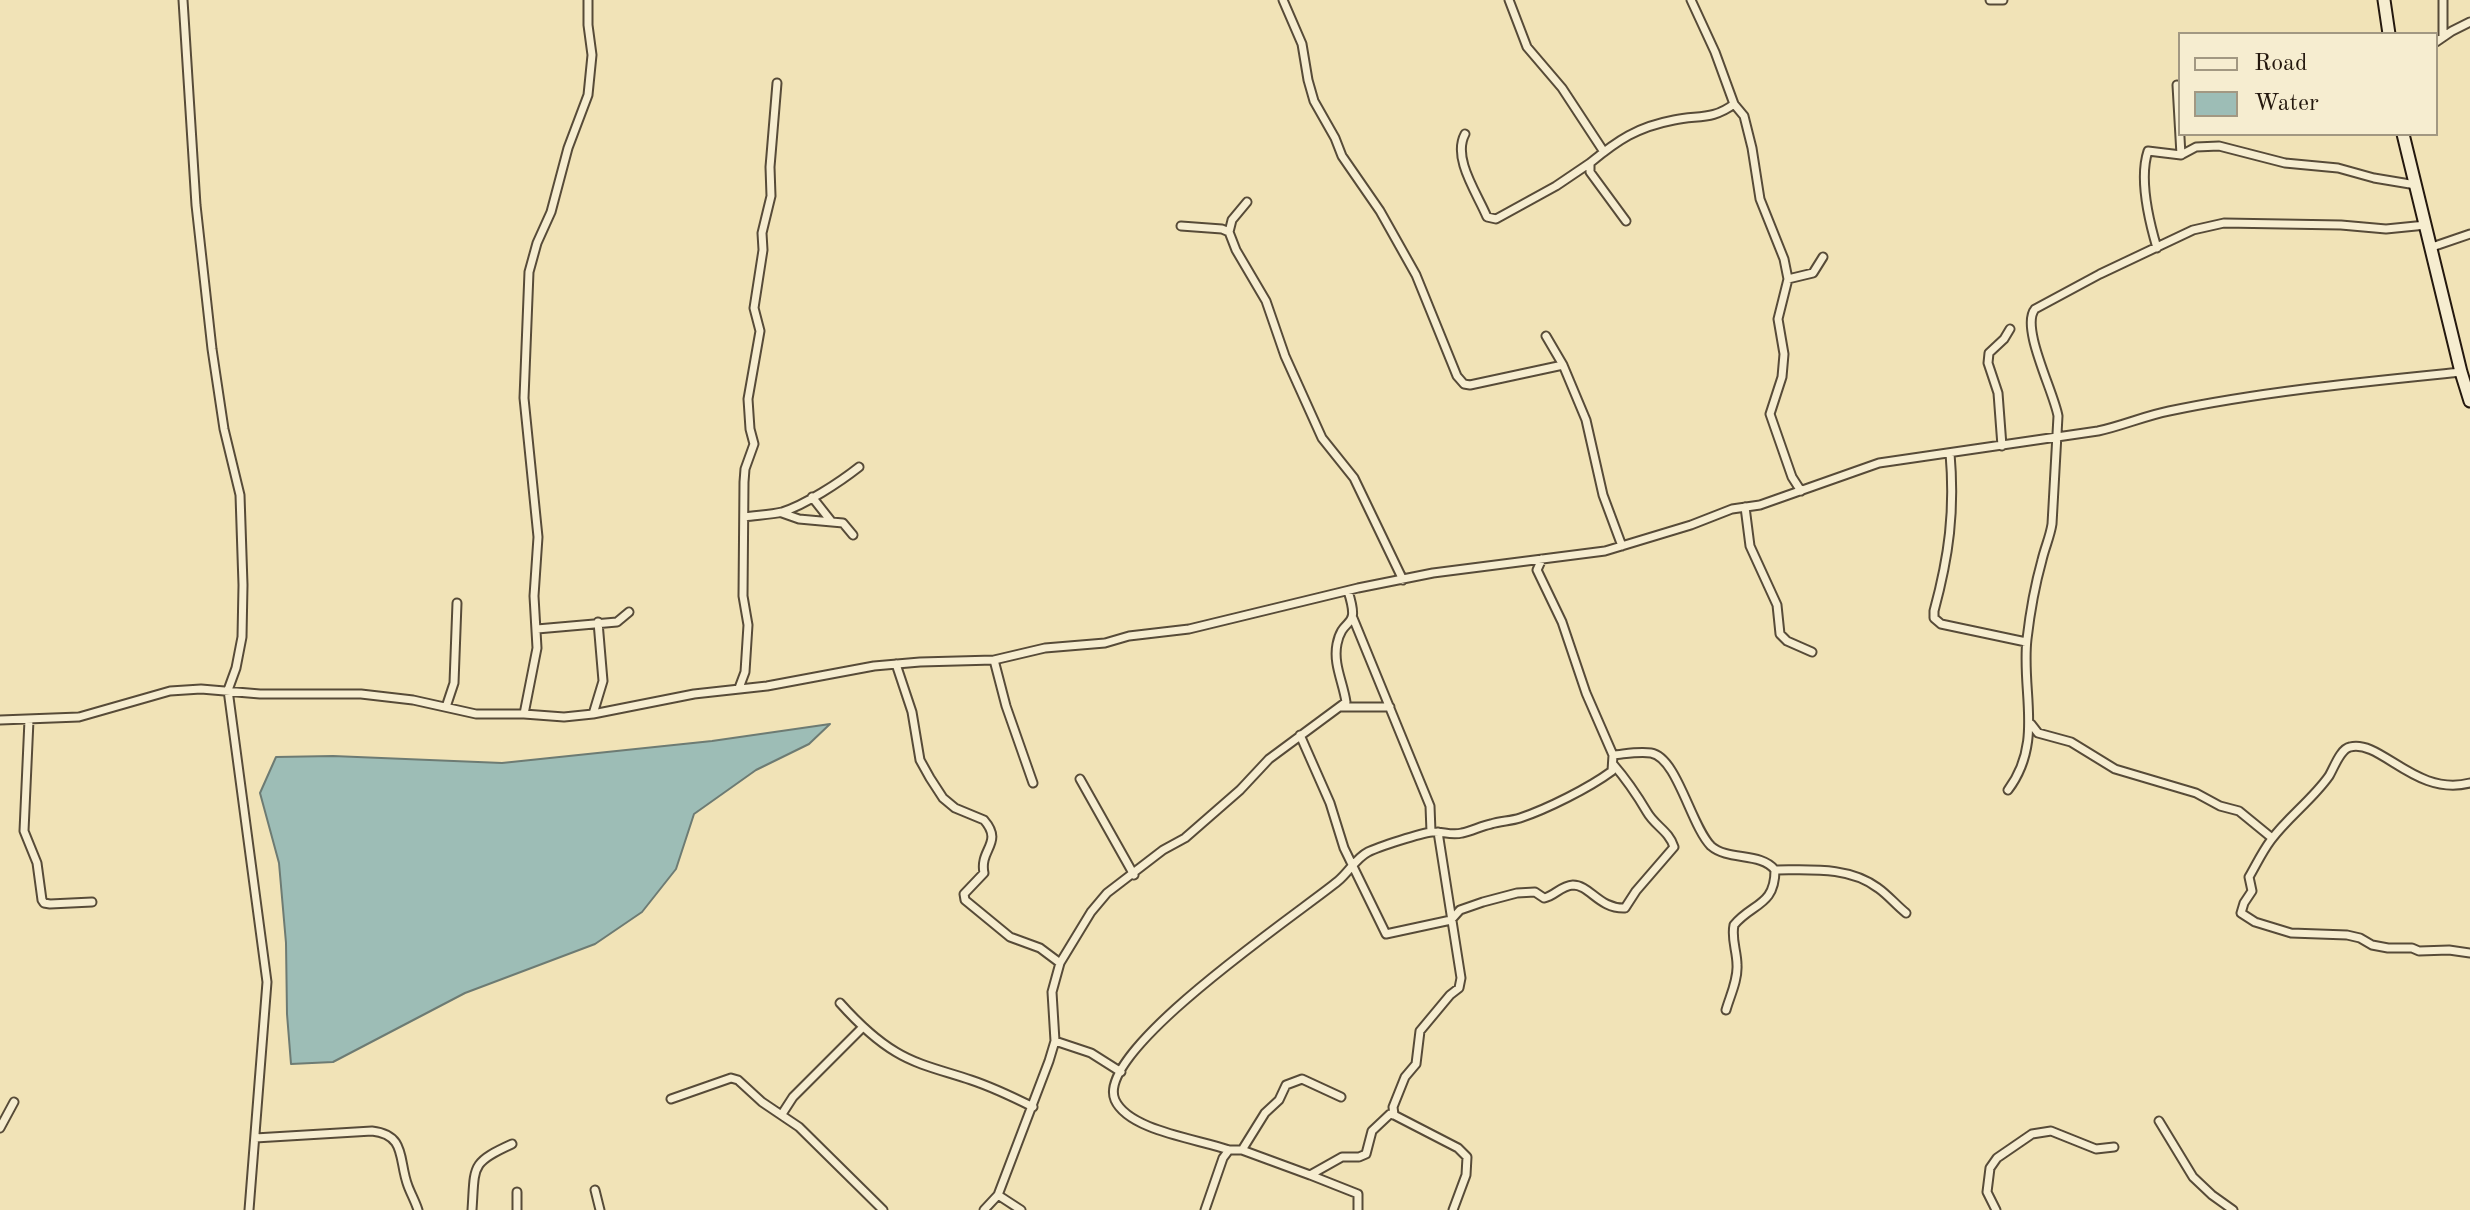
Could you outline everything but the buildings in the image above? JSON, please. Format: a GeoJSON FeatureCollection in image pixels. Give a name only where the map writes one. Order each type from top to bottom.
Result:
{"type":"FeatureCollection","features":[{"type":"Feature","properties":{"kind":"main road"},"geometry":{"type":"LineString","coordinates":[[2384,0],[2389,32]]}},
{"type":"Feature","properties":{"kind":"main road"},"geometry":{"type":"LineString","coordinates":[[2404,136],[2470,401]]}},
{"type":"Feature","properties":{"kind":"street"},"geometry":{"type":"LineString","coordinates":[[183,0],[196,205],[212,349],[224,429],[240,495],[242,637],[228,690],[267,982],[249,1210]]}},
{"type":"Feature","properties":{"kind":"street"},"geometry":{"type":"LineString","coordinates":[[524,714],[537,648],[534,596],[538,537],[524,398],[529,272],[588,95],[592,55],[588,0]]}},
{"type":"Feature","properties":{"kind":"street"},"geometry":{"type":"LineString","coordinates":[[1283,0],[1302,44],[1314,101],[1342,156],[1380,211],[1416,275],[1457,376],[1464,384],[1470,385],[1563,365]]}},
{"type":"Feature","properties":{"kind":"street"},"geometry":{"type":"LineString","coordinates":[[1509,0],[1527,47],[1562,88],[1604,152]]}},
{"type":"Feature","properties":{"kind":"street"},"geometry":{"type":"LineString","coordinates":[[1692,0],[1734,104],[1744,116],[1760,199],[1784,259],[1788,279],[1778,319],[1784,354],[1782,377],[1770,414],[1792,477],[1801,491]]}},
{"type":"Feature","properties":{"kind":"street"},"geometry":{"type":"LineString","coordinates":[[1990,0],[2003,0]]}},
{"type":"Feature","properties":{"kind":"street"},"geometry":{"type":"LineString","coordinates":[[2439,39],[2443,0]]}},
{"type":"Feature","properties":{"kind":"street"},"geometry":{"type":"LineString","coordinates":[[2439,39],[2470,22]]}},
{"type":"Feature","properties":{"kind":"street"},"geometry":{"type":"LineString","coordinates":[[739,688],[745,672],[748,625],[743,596],[745,469],[754,444],[748,399],[760,331],[754,308],[762,260],[762,233],[771,196],[770,167],[777,83]]}},
{"type":"Feature","properties":{"kind":"street"},"geometry":{"type":"LineString","coordinates":[[2177,85],[2178,102]]}},
{"type":"Feature","properties":{"kind":"street"},"geometry":{"type":"LineString","coordinates":[[1465,134],[1459,143],[1465,168],[1487,217],[1496,219],[1556,186],[1622,137],[1675,119],[1707,117],[1724,112],[1734,104]]}},
{"type":"Feature","properties":{"kind":"street"},"geometry":{"type":"LineString","coordinates":[[2180,136],[2181,155]]}},
{"type":"Feature","properties":{"kind":"street"},"geometry":{"type":"LineString","coordinates":[[2157,248],[2151,226],[2144,163],[2148,151],[2181,155],[2196,147],[2219,146],[2285,163],[2338,168],[2416,185]]}},
{"type":"Feature","properties":{"kind":"street"},"geometry":{"type":"LineString","coordinates":[[1590,163],[1590,172],[1626,221]]}},
{"type":"Feature","properties":{"kind":"street"},"geometry":{"type":"LineString","coordinates":[[1247,202],[1232,220],[1229,232],[1236,250],[1266,301],[1285,356],[1322,438],[1354,478],[1403,580]]}},
{"type":"Feature","properties":{"kind":"street"},"geometry":{"type":"LineString","coordinates":[[2008,790],[2020,774],[2031,724],[2026,642],[2042,557],[2050,541],[2058,416],[2037,350],[2031,314],[2089,280],[2193,230],[2224,223],[2386,229],[2426,225]]}},
{"type":"Feature","properties":{"kind":"street"},"geometry":{"type":"LineString","coordinates":[[1181,226],[1229,232]]}},
{"type":"Feature","properties":{"kind":"street"},"geometry":{"type":"LineString","coordinates":[[2432,247],[2470,234]]}},
{"type":"Feature","properties":{"kind":"street"},"geometry":{"type":"LineString","coordinates":[[1788,279],[1813,273],[1823,257]]}},
{"type":"Feature","properties":{"kind":"street"},"geometry":{"type":"LineString","coordinates":[[2002,446],[1998,393],[1988,363],[1989,353],[2010,329]]}},
{"type":"Feature","properties":{"kind":"street"},"geometry":{"type":"LineString","coordinates":[[1546,336],[1563,365],[1586,420],[1603,495],[1622,546]]}},
{"type":"Feature","properties":{"kind":"street"},"geometry":{"type":"LineString","coordinates":[[0,720],[87,715],[170,691],[201,689],[260,694],[361,694],[476,714],[564,717],[694,694],[767,686],[841,671],[896,664],[994,660],[1045,648],[1189,629],[1433,573],[1588,554],[1691,525],[1732,509],[1760,505],[1879,463],[2119,427],[2172,410],[2310,389],[2461,372]]}},
{"type":"Feature","properties":{"kind":"street"},"geometry":{"type":"LineString","coordinates":[[1950,453],[1952,521],[1947,566],[1934,618],[1941,624],[2026,642]]}},
{"type":"Feature","properties":{"kind":"street"},"geometry":{"type":"LineString","coordinates":[[744,517],[795,507],[859,467]]}},
{"type":"Feature","properties":{"kind":"street"},"geometry":{"type":"LineString","coordinates":[[812,497],[831,521]]}},
{"type":"Feature","properties":{"kind":"street"},"geometry":{"type":"LineString","coordinates":[[1745,507],[1750,546],[1777,605],[1780,634],[1787,641],[1812,652]]}},
{"type":"Feature","properties":{"kind":"street"},"geometry":{"type":"LineString","coordinates":[[780,512],[799,519],[843,523],[853,535]]}},
{"type":"Feature","properties":{"kind":"street"},"geometry":{"type":"LineString","coordinates":[[1300,735],[1330,803],[1344,848],[1386,934],[1451,920],[1460,910],[1527,891],[1548,898],[1558,889],[1572,885],[1581,887],[1598,901],[1614,908],[1625,908],[1674,847],[1669,834],[1647,813],[1613,760],[1562,622],[1537,570],[1542,559]]}},
{"type":"Feature","properties":{"kind":"street"},"geometry":{"type":"LineString","coordinates":[[984,1210],[998,1195],[1055,1041],[1052,992],[1060,963],[1091,912],[1107,893],[1163,850],[1185,838],[1240,790],[1269,759],[1346,702],[1338,671],[1338,640],[1353,618],[1348,591]]}},
{"type":"Feature","properties":{"kind":"street"},"geometry":{"type":"LineString","coordinates":[[446,707],[454,683],[457,603]]}},
{"type":"Feature","properties":{"kind":"street"},"geometry":{"type":"LineString","coordinates":[[537,629],[617,622],[629,612]]}},
{"type":"Feature","properties":{"kind":"street"},"geometry":{"type":"LineString","coordinates":[[1353,618],[1430,806],[1461,978],[1459,988],[1420,1031],[1416,1064],[1405,1077],[1393,1107],[1394,1115]]}},
{"type":"Feature","properties":{"kind":"street"},"geometry":{"type":"LineString","coordinates":[[593,714],[603,681],[598,622]]}},
{"type":"Feature","properties":{"kind":"street"},"geometry":{"type":"LineString","coordinates":[[994,660],[1006,706],[1033,783]]}},
{"type":"Feature","properties":{"kind":"street"},"geometry":{"type":"LineString","coordinates":[[896,664],[912,712],[920,760],[943,798],[964,813],[984,820],[992,833],[993,839],[983,865],[984,873],[964,894],[965,900],[1010,937],[1040,948],[1060,963]]}},
{"type":"Feature","properties":{"kind":"street"},"geometry":{"type":"LineString","coordinates":[[1342,707],[1390,707]]}},
{"type":"Feature","properties":{"kind":"street"},"geometry":{"type":"LineString","coordinates":[[29,720],[24,831],[37,863],[42,900],[50,904],[92,902]]}},
{"type":"Feature","properties":{"kind":"street"},"geometry":{"type":"LineString","coordinates":[[2031,724],[2038,733],[2071,742],[2115,769],[2196,793],[2220,806],[2239,811],[2272,838]]}},
{"type":"Feature","properties":{"kind":"street"},"geometry":{"type":"LineString","coordinates":[[2470,783],[2452,787],[2435,785],[2382,755],[2352,746],[2346,749],[2307,804],[2272,838],[2249,877],[2252,891],[2241,913],[2255,922],[2291,933],[2335,934],[2360,938],[2372,945],[2388,948],[2470,953]]}},
{"type":"Feature","properties":{"kind":"street"},"geometry":{"type":"LineString","coordinates":[[1613,760],[1649,752],[1656,754],[1674,773],[1709,844],[1721,851],[1773,866],[1775,870],[1769,896],[1734,925],[1736,977],[1726,1010]]}},
{"type":"Feature","properties":{"kind":"street"},"geometry":{"type":"LineString","coordinates":[[1358,1210],[1358,1194],[1242,1150],[1229,1150],[1150,1127],[1131,1118],[1116,1103],[1113,1094],[1121,1072],[1146,1038],[1188,996],[1339,880],[1367,852],[1435,832],[1461,833],[1520,818],[1599,780],[1612,771],[1613,760]]}},
{"type":"Feature","properties":{"kind":"street"},"geometry":{"type":"LineString","coordinates":[[1080,779],[1134,875]]}},
{"type":"Feature","properties":{"kind":"street"},"geometry":{"type":"LineString","coordinates":[[1775,870],[1823,870],[1856,876],[1876,886],[1906,913]]}},
{"type":"Feature","properties":{"kind":"street"},"geometry":{"type":"LineString","coordinates":[[840,1003],[862,1028],[897,1053],[1033,1107]]}},
{"type":"Feature","properties":{"kind":"street"},"geometry":{"type":"LineString","coordinates":[[782,1114],[793,1097],[862,1028]]}},
{"type":"Feature","properties":{"kind":"street"},"geometry":{"type":"LineString","coordinates":[[1055,1041],[1091,1053],[1121,1072]]}},
{"type":"Feature","properties":{"kind":"street"},"geometry":{"type":"LineString","coordinates":[[671,1099],[731,1078],[738,1080],[762,1102],[799,1127],[883,1210]]}},
{"type":"Feature","properties":{"kind":"street"},"geometry":{"type":"LineString","coordinates":[[1242,1150],[1265,1113],[1279,1100],[1286,1085],[1295,1080],[1302,1079],[1341,1097]]}},
{"type":"Feature","properties":{"kind":"street"},"geometry":{"type":"LineString","coordinates":[[0,1128],[14,1102]]}},
{"type":"Feature","properties":{"kind":"street"},"geometry":{"type":"LineString","coordinates":[[1310,1175],[1342,1157],[1366,1154],[1372,1131],[1390,1114],[1458,1148],[1467,1157],[1466,1175],[1455,1210]]}},
{"type":"Feature","properties":{"kind":"street"},"geometry":{"type":"LineString","coordinates":[[2159,1121],[2193,1177],[2233,1210]]}},
{"type":"Feature","properties":{"kind":"street"},"geometry":{"type":"LineString","coordinates":[[255,1138],[372,1131],[386,1133],[398,1144],[418,1210]]}},
{"type":"Feature","properties":{"kind":"street"},"geometry":{"type":"LineString","coordinates":[[1996,1210],[1987,1192],[1990,1168],[1997,1158],[2032,1134],[2051,1131],[2096,1149],[2114,1147]]}},
{"type":"Feature","properties":{"kind":"street"},"geometry":{"type":"LineString","coordinates":[[472,1210],[476,1169],[482,1159],[512,1144]]}},
{"type":"Feature","properties":{"kind":"street"},"geometry":{"type":"LineString","coordinates":[[1205,1210],[1223,1158],[1229,1150]]}},
{"type":"Feature","properties":{"kind":"street"},"geometry":{"type":"LineString","coordinates":[[595,1190],[600,1210]]}},
{"type":"Feature","properties":{"kind":"street"},"geometry":{"type":"LineString","coordinates":[[517,1192],[517,1210]]}},
{"type":"Feature","properties":{"kind":"street"},"geometry":{"type":"LineString","coordinates":[[998,1195],[1021,1210]]}},
{"type":"Feature","properties":{"kind":"water"},"geometry":{"type":"Polygon","coordinates":[[[830,724],[809,744],[756,770],[694,814],[676,869],[642,912],[595,944],[465,993],[333,1062],[291,1064],[279,863],[260,793],[276,757],[333,756],[502,763],[712,741],[830,724]]]}}]}
